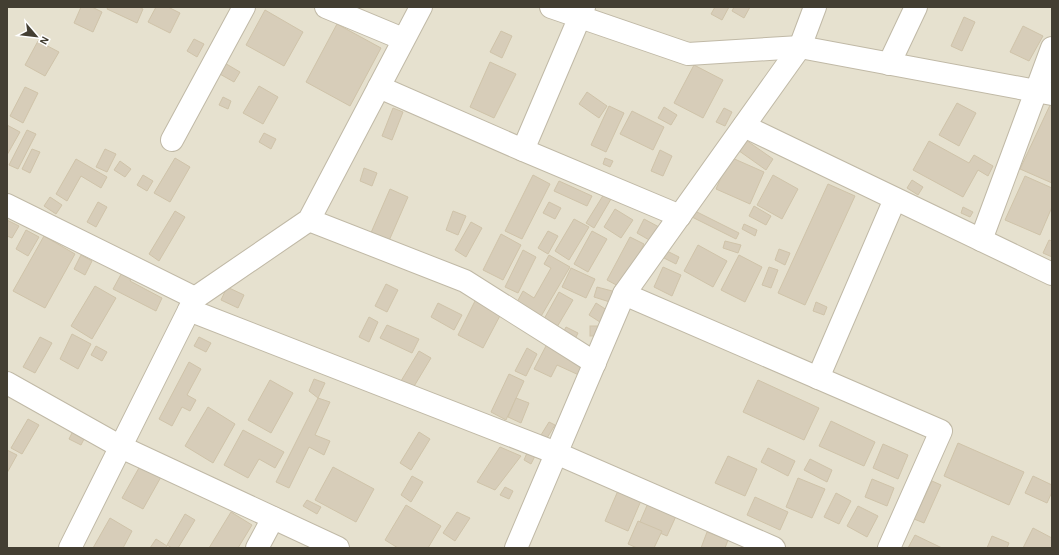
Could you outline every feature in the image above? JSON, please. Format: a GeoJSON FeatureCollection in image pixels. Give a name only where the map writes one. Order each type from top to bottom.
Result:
{"type":"FeatureCollection","features":[{"type":"Feature","properties":{"kind":"street"},"geometry":{"type":"LineString","coordinates":[[172,140],[244,7]]}},
{"type":"Feature","properties":{"kind":"street"},"geometry":{"type":"LineString","coordinates":[[326,7],[404,39]]}},
{"type":"Feature","properties":{"kind":"street"},"geometry":{"type":"LineString","coordinates":[[70,548],[192,304],[309,220],[420,7]]}},
{"type":"Feature","properties":{"kind":"street"},"geometry":{"type":"LineString","coordinates":[[551,7],[582,12],[688,54],[800,47],[1044,92]]}},
{"type":"Feature","properties":{"kind":"street"},"geometry":{"type":"LineString","coordinates":[[522,546],[556,453],[624,294],[800,47],[815,7]]}},
{"type":"Feature","properties":{"kind":"street"},"geometry":{"type":"LineString","coordinates":[[890,64],[916,7]]}},
{"type":"Feature","properties":{"kind":"street"},"geometry":{"type":"LineString","coordinates":[[523,150],[582,12]]}},
{"type":"Feature","properties":{"kind":"street"},"geometry":{"type":"LineString","coordinates":[[980,240],[1044,92],[1052,48]]}},
{"type":"Feature","properties":{"kind":"street"},"geometry":{"type":"LineString","coordinates":[[379,87],[680,216]]}},
{"type":"Feature","properties":{"kind":"street"},"geometry":{"type":"LineString","coordinates":[[744,126],[1052,274]]}},
{"type":"Feature","properties":{"kind":"street"},"geometry":{"type":"LineString","coordinates":[[818,378],[896,199]]}},
{"type":"Feature","properties":{"kind":"street"},"geometry":{"type":"LineString","coordinates":[[7,205],[192,304],[556,453],[768,547]]}},
{"type":"Feature","properties":{"kind":"street"},"geometry":{"type":"LineString","coordinates":[[309,220],[465,281],[595,363]]}},
{"type":"Feature","properties":{"kind":"street"},"geometry":{"type":"LineString","coordinates":[[624,294],[941,431],[889,548]]}},
{"type":"Feature","properties":{"kind":"street"},"geometry":{"type":"LineString","coordinates":[[7,383],[121,447],[338,548]]}},
{"type":"Feature","properties":{"kind":"street"},"geometry":{"type":"LineString","coordinates":[[257,548],[273,518]]}},
{"type":"Feature","properties":{"kind":"shaded area"},"geometry":{"type":"Polygon","coordinates":[[[7,7],[1052,7],[1052,548],[7,548],[7,7]]]}},
{"type":"Feature","properties":{"kind":"building"},"geometry":{"type":"Polygon","coordinates":[[[81,7],[92,7],[102,12],[93,32],[74,23],[81,7]]]}},
{"type":"Feature","properties":{"kind":"building"},"geometry":{"type":"Polygon","coordinates":[[[108,7],[139,7],[143,9],[137,23],[107,9],[108,7]]]}},
{"type":"Feature","properties":{"kind":"building"},"geometry":{"type":"Polygon","coordinates":[[[156,7],[168,7],[180,13],[170,33],[148,22],[156,7]]]}},
{"type":"Feature","properties":{"kind":"building"},"geometry":{"type":"Polygon","coordinates":[[[715,7],[729,7],[722,20],[711,14],[715,7]]]}},
{"type":"Feature","properties":{"kind":"building"},"geometry":{"type":"Polygon","coordinates":[[[734,7],[750,7],[744,18],[732,11],[734,7]]]}},
{"type":"Feature","properties":{"kind":"building"},"geometry":{"type":"Polygon","coordinates":[[[265,10],[303,32],[284,66],[246,45],[265,10]]]}},
{"type":"Feature","properties":{"kind":"building"},"geometry":{"type":"Polygon","coordinates":[[[964,17],[975,22],[962,51],[951,46],[964,17]]]}},
{"type":"Feature","properties":{"kind":"building"},"geometry":{"type":"Polygon","coordinates":[[[337,24],[381,48],[350,106],[306,82],[337,24]]]}},
{"type":"Feature","properties":{"kind":"building"},"geometry":{"type":"Polygon","coordinates":[[[1023,26],[1043,36],[1029,61],[1010,52],[1023,26]]]}},
{"type":"Feature","properties":{"kind":"building"},"geometry":{"type":"Polygon","coordinates":[[[501,31],[512,36],[502,58],[490,52],[501,31]]]}},
{"type":"Feature","properties":{"kind":"building"},"geometry":{"type":"Polygon","coordinates":[[[194,39],[204,44],[197,57],[187,51],[194,39]]]}},
{"type":"Feature","properties":{"kind":"building"},"geometry":{"type":"Polygon","coordinates":[[[38,41],[59,52],[45,76],[25,65],[38,41]]]}},
{"type":"Feature","properties":{"kind":"building"},"geometry":{"type":"Polygon","coordinates":[[[223,62],[240,72],[234,82],[218,73],[223,62]]]}},
{"type":"Feature","properties":{"kind":"building"},"geometry":{"type":"Polygon","coordinates":[[[490,62],[516,74],[494,118],[470,107],[490,62]]]}},
{"type":"Feature","properties":{"kind":"building"},"geometry":{"type":"Polygon","coordinates":[[[694,65],[723,80],[703,118],[674,103],[694,65]]]}},
{"type":"Feature","properties":{"kind":"building"},"geometry":{"type":"Polygon","coordinates":[[[259,86],[278,97],[263,124],[243,113],[259,86]]]}},
{"type":"Feature","properties":{"kind":"building"},"geometry":{"type":"Polygon","coordinates":[[[25,87],[38,93],[23,123],[10,116],[25,87]]]}},
{"type":"Feature","properties":{"kind":"building"},"geometry":{"type":"Polygon","coordinates":[[[587,92],[607,106],[599,118],[579,104],[587,92]]]}},
{"type":"Feature","properties":{"kind":"building"},"geometry":{"type":"Polygon","coordinates":[[[223,97],[231,101],[228,109],[219,105],[223,97]]]}},
{"type":"Feature","properties":{"kind":"building"},"geometry":{"type":"Polygon","coordinates":[[[957,103],[976,113],[959,146],[939,135],[957,103]]]}},
{"type":"Feature","properties":{"kind":"building"},"geometry":{"type":"Polygon","coordinates":[[[1052,103],[1052,183],[1020,169],[1052,103]]]}},
{"type":"Feature","properties":{"kind":"building"},"geometry":{"type":"Polygon","coordinates":[[[609,106],[624,113],[606,152],[591,145],[609,106]]]}},
{"type":"Feature","properties":{"kind":"building"},"geometry":{"type":"Polygon","coordinates":[[[664,107],[677,115],[671,125],[658,118],[664,107]]]}},
{"type":"Feature","properties":{"kind":"building"},"geometry":{"type":"Polygon","coordinates":[[[393,108],[403,112],[392,140],[382,136],[393,108]]]}},
{"type":"Feature","properties":{"kind":"building"},"geometry":{"type":"Polygon","coordinates":[[[724,108],[732,112],[725,126],[716,122],[724,108]]]}},
{"type":"Feature","properties":{"kind":"building"},"geometry":{"type":"Polygon","coordinates":[[[632,111],[664,127],[653,150],[620,134],[632,111]]]}},
{"type":"Feature","properties":{"kind":"building"},"geometry":{"type":"Polygon","coordinates":[[[7,125],[20,132],[7,155],[7,125]]]}},
{"type":"Feature","properties":{"kind":"building"},"geometry":{"type":"Polygon","coordinates":[[[27,130],[36,134],[18,169],[9,165],[27,130]]]}},
{"type":"Feature","properties":{"kind":"building"},"geometry":{"type":"Polygon","coordinates":[[[264,133],[276,139],[271,149],[259,142],[264,133]]]}},
{"type":"Feature","properties":{"kind":"building"},"geometry":{"type":"Polygon","coordinates":[[[743,138],[773,159],[766,170],[735,148],[743,138]]]}},
{"type":"Feature","properties":{"kind":"building"},"geometry":{"type":"Polygon","coordinates":[[[929,141],[969,163],[974,155],[993,166],[988,176],[978,170],[963,197],[913,170],[929,141]]]}},
{"type":"Feature","properties":{"kind":"building"},"geometry":{"type":"Polygon","coordinates":[[[32,149],[40,152],[30,173],[22,169],[32,149]]]}},
{"type":"Feature","properties":{"kind":"building"},"geometry":{"type":"Polygon","coordinates":[[[105,149],[116,154],[107,172],[96,167],[105,149]]]}},
{"type":"Feature","properties":{"kind":"building"},"geometry":{"type":"Polygon","coordinates":[[[660,150],[672,156],[663,176],[651,171],[660,150]]]}},
{"type":"Feature","properties":{"kind":"building"},"geometry":{"type":"Polygon","coordinates":[[[730,157],[764,172],[750,204],[716,189],[730,157]]]}},
{"type":"Feature","properties":{"kind":"building"},"geometry":{"type":"Polygon","coordinates":[[[175,158],[190,167],[170,202],[154,193],[175,158]]]}},
{"type":"Feature","properties":{"kind":"building"},"geometry":{"type":"Polygon","coordinates":[[[605,158],[613,161],[610,167],[603,164],[605,158]]]}},
{"type":"Feature","properties":{"kind":"building"},"geometry":{"type":"Polygon","coordinates":[[[76,159],[107,177],[101,188],[81,176],[67,201],[56,194],[76,159]]]}},
{"type":"Feature","properties":{"kind":"building"},"geometry":{"type":"Polygon","coordinates":[[[120,161],[131,169],[125,177],[114,170],[120,161]]]}},
{"type":"Feature","properties":{"kind":"building"},"geometry":{"type":"Polygon","coordinates":[[[364,168],[377,173],[372,186],[360,181],[364,168]]]}},
{"type":"Feature","properties":{"kind":"building"},"geometry":{"type":"Polygon","coordinates":[[[143,175],[153,181],[147,191],[137,185],[143,175]]]}},
{"type":"Feature","properties":{"kind":"building"},"geometry":{"type":"Polygon","coordinates":[[[533,175],[550,184],[522,239],[505,231],[533,175]]]}},
{"type":"Feature","properties":{"kind":"building"},"geometry":{"type":"Polygon","coordinates":[[[773,175],[798,189],[782,219],[757,205],[773,175]]]}},
{"type":"Feature","properties":{"kind":"building"},"geometry":{"type":"Polygon","coordinates":[[[1025,176],[1052,188],[1052,207],[1040,235],[1005,220],[1025,176]]]}},
{"type":"Feature","properties":{"kind":"building"},"geometry":{"type":"Polygon","coordinates":[[[912,180],[923,187],[918,195],[907,188],[912,180]]]}},
{"type":"Feature","properties":{"kind":"building"},"geometry":{"type":"Polygon","coordinates":[[[559,181],[592,196],[587,206],[554,191],[559,181]]]}},
{"type":"Feature","properties":{"kind":"building"},"geometry":{"type":"Polygon","coordinates":[[[828,184],[855,196],[805,305],[778,293],[828,184]]]}},
{"type":"Feature","properties":{"kind":"building"},"geometry":{"type":"Polygon","coordinates":[[[390,189],[408,197],[388,243],[370,235],[390,189]]]}},
{"type":"Feature","properties":{"kind":"building"},"geometry":{"type":"Polygon","coordinates":[[[604,194],[611,199],[594,228],[586,223],[604,194]]]}},
{"type":"Feature","properties":{"kind":"building"},"geometry":{"type":"Polygon","coordinates":[[[50,197],[62,205],[56,214],[44,206],[50,197]]]}},
{"type":"Feature","properties":{"kind":"building"},"geometry":{"type":"Polygon","coordinates":[[[98,202],[107,207],[96,227],[87,222],[98,202]]]}},
{"type":"Feature","properties":{"kind":"building"},"geometry":{"type":"Polygon","coordinates":[[[549,202],[561,208],[555,219],[543,213],[549,202]]]}},
{"type":"Feature","properties":{"kind":"building"},"geometry":{"type":"Polygon","coordinates":[[[754,206],[771,216],[766,225],[749,216],[754,206]]]}},
{"type":"Feature","properties":{"kind":"building"},"geometry":{"type":"Polygon","coordinates":[[[963,207],[973,212],[970,217],[961,213],[963,207]]]}},
{"type":"Feature","properties":{"kind":"building"},"geometry":{"type":"Polygon","coordinates":[[[615,209],[633,220],[621,238],[604,227],[615,209]]]}},
{"type":"Feature","properties":{"kind":"building"},"geometry":{"type":"Polygon","coordinates":[[[693,210],[739,233],[736,239],[690,216],[693,210]]]}},
{"type":"Feature","properties":{"kind":"building"},"geometry":{"type":"Polygon","coordinates":[[[175,211],[185,217],[159,261],[149,254],[175,211]]]}},
{"type":"Feature","properties":{"kind":"building"},"geometry":{"type":"Polygon","coordinates":[[[453,211],[466,216],[458,235],[446,230],[453,211]]]}},
{"type":"Feature","properties":{"kind":"building"},"geometry":{"type":"Polygon","coordinates":[[[574,219],[589,227],[569,260],[555,251],[574,219]]]}},
{"type":"Feature","properties":{"kind":"building"},"geometry":{"type":"Polygon","coordinates":[[[644,219],[659,227],[651,241],[637,233],[644,219]]]}},
{"type":"Feature","properties":{"kind":"building"},"geometry":{"type":"Polygon","coordinates":[[[7,220],[19,226],[12,238],[7,236],[7,220]]]}},
{"type":"Feature","properties":{"kind":"building"},"geometry":{"type":"Polygon","coordinates":[[[471,222],[482,228],[466,257],[455,250],[471,222]]]}},
{"type":"Feature","properties":{"kind":"building"},"geometry":{"type":"Polygon","coordinates":[[[744,224],[757,230],[755,236],[742,229],[744,224]]]}},
{"type":"Feature","properties":{"kind":"building"},"geometry":{"type":"Polygon","coordinates":[[[26,230],[39,237],[28,256],[16,249],[26,230]]]}},
{"type":"Feature","properties":{"kind":"building"},"geometry":{"type":"Polygon","coordinates":[[[548,231],[558,236],[548,254],[538,248],[548,231]]]}},
{"type":"Feature","properties":{"kind":"building"},"geometry":{"type":"Polygon","coordinates":[[[592,231],[607,239],[588,272],[574,264],[592,231]]]}},
{"type":"Feature","properties":{"kind":"building"},"geometry":{"type":"Polygon","coordinates":[[[501,234],[521,245],[503,280],[483,270],[501,234]]]}},
{"type":"Feature","properties":{"kind":"building"},"geometry":{"type":"Polygon","coordinates":[[[44,236],[75,254],[45,308],[13,291],[44,236]]]}},
{"type":"Feature","properties":{"kind":"building"},"geometry":{"type":"Polygon","coordinates":[[[630,237],[644,244],[622,288],[607,280],[630,237]]]}},
{"type":"Feature","properties":{"kind":"building"},"geometry":{"type":"Polygon","coordinates":[[[1049,240],[1052,241],[1052,257],[1043,253],[1049,240]]]}},
{"type":"Feature","properties":{"kind":"building"},"geometry":{"type":"Polygon","coordinates":[[[725,241],[741,245],[738,253],[723,248],[725,241]]]}},
{"type":"Feature","properties":{"kind":"building"},"geometry":{"type":"Polygon","coordinates":[[[698,245],[727,261],[713,287],[684,271],[698,245]]]}},
{"type":"Feature","properties":{"kind":"building"},"geometry":{"type":"Polygon","coordinates":[[[779,249],[790,253],[785,265],[775,260],[779,249]]]}},
{"type":"Feature","properties":{"kind":"building"},"geometry":{"type":"Polygon","coordinates":[[[523,250],[536,257],[518,293],[505,287],[523,250]]]}},
{"type":"Feature","properties":{"kind":"building"},"geometry":{"type":"Polygon","coordinates":[[[667,251],[679,257],[676,264],[664,258],[667,251]]]}},
{"type":"Feature","properties":{"kind":"building"},"geometry":{"type":"Polygon","coordinates":[[[81,255],[92,261],[85,275],[74,269],[81,255]]]}},
{"type":"Feature","properties":{"kind":"building"},"geometry":{"type":"Polygon","coordinates":[[[549,255],[570,267],[540,318],[516,304],[523,291],[534,298],[551,268],[544,264],[549,255]]]}},
{"type":"Feature","properties":{"kind":"building"},"geometry":{"type":"Polygon","coordinates":[[[739,255],[762,267],[745,302],[721,290],[739,255]]]}},
{"type":"Feature","properties":{"kind":"building"},"geometry":{"type":"Polygon","coordinates":[[[125,267],[135,272],[130,281],[162,298],[156,311],[113,289],[125,267]]]}},
{"type":"Feature","properties":{"kind":"building"},"geometry":{"type":"Polygon","coordinates":[[[663,267],[681,275],[672,296],[654,287],[663,267]]]}},
{"type":"Feature","properties":{"kind":"building"},"geometry":{"type":"Polygon","coordinates":[[[769,267],[778,270],[771,288],[762,285],[769,267]]]}},
{"type":"Feature","properties":{"kind":"building"},"geometry":{"type":"Polygon","coordinates":[[[571,268],[595,279],[586,298],[562,287],[571,268]]]}},
{"type":"Feature","properties":{"kind":"building"},"geometry":{"type":"Polygon","coordinates":[[[386,284],[398,290],[387,312],[375,306],[386,284]]]}},
{"type":"Feature","properties":{"kind":"building"},"geometry":{"type":"Polygon","coordinates":[[[95,286],[116,298],[92,339],[71,326],[95,286]]]}},
{"type":"Feature","properties":{"kind":"building"},"geometry":{"type":"Polygon","coordinates":[[[227,287],[244,295],[238,308],[221,300],[227,287]]]}},
{"type":"Feature","properties":{"kind":"building"},"geometry":{"type":"Polygon","coordinates":[[[597,287],[616,292],[613,303],[594,297],[597,287]]]}},
{"type":"Feature","properties":{"kind":"building"},"geometry":{"type":"Polygon","coordinates":[[[559,292],[573,300],[557,327],[544,319],[559,292]]]}},
{"type":"Feature","properties":{"kind":"building"},"geometry":{"type":"Polygon","coordinates":[[[477,297],[503,310],[483,348],[458,335],[477,297]]]}},
{"type":"Feature","properties":{"kind":"building"},"geometry":{"type":"Polygon","coordinates":[[[816,302],[827,307],[824,315],[813,311],[816,302]]]}},
{"type":"Feature","properties":{"kind":"building"},"geometry":{"type":"Polygon","coordinates":[[[438,303],[462,315],[454,330],[431,317],[438,303]]]}},
{"type":"Feature","properties":{"kind":"building"},"geometry":{"type":"Polygon","coordinates":[[[596,303],[610,312],[603,324],[589,315],[596,303]]]}},
{"type":"Feature","properties":{"kind":"building"},"geometry":{"type":"Polygon","coordinates":[[[369,317],[378,322],[369,342],[359,337],[369,317]]]}},
{"type":"Feature","properties":{"kind":"building"},"geometry":{"type":"Polygon","coordinates":[[[387,325],[419,339],[412,353],[380,338],[387,325]]]}},
{"type":"Feature","properties":{"kind":"building"},"geometry":{"type":"Polygon","coordinates":[[[590,326],[605,326],[605,336],[590,336],[590,326]]]}},
{"type":"Feature","properties":{"kind":"building"},"geometry":{"type":"Polygon","coordinates":[[[566,327],[578,333],[575,339],[563,333],[566,327]]]}},
{"type":"Feature","properties":{"kind":"building"},"geometry":{"type":"Polygon","coordinates":[[[72,334],[91,344],[78,369],[60,359],[72,334]]]}},
{"type":"Feature","properties":{"kind":"building"},"geometry":{"type":"Polygon","coordinates":[[[40,337],[52,343],[35,373],[23,367],[40,337]]]}},
{"type":"Feature","properties":{"kind":"building"},"geometry":{"type":"Polygon","coordinates":[[[199,337],[211,343],[206,352],[194,346],[199,337]]]}},
{"type":"Feature","properties":{"kind":"building"},"geometry":{"type":"Polygon","coordinates":[[[547,344],[587,364],[581,376],[557,365],[551,377],[534,369],[547,344]]]}},
{"type":"Feature","properties":{"kind":"building"},"geometry":{"type":"Polygon","coordinates":[[[96,346],[107,352],[102,361],[91,355],[96,346]]]}},
{"type":"Feature","properties":{"kind":"building"},"geometry":{"type":"Polygon","coordinates":[[[527,348],[537,354],[526,376],[515,371],[527,348]]]}},
{"type":"Feature","properties":{"kind":"building"},"geometry":{"type":"Polygon","coordinates":[[[419,351],[431,358],[413,388],[401,381],[419,351]]]}},
{"type":"Feature","properties":{"kind":"building"},"geometry":{"type":"Polygon","coordinates":[[[189,362],[201,369],[187,395],[196,400],[190,411],[182,407],[172,426],[159,419],[189,362]]]}},
{"type":"Feature","properties":{"kind":"building"},"geometry":{"type":"Polygon","coordinates":[[[509,374],[524,381],[506,420],[491,412],[509,374]]]}},
{"type":"Feature","properties":{"kind":"building"},"geometry":{"type":"Polygon","coordinates":[[[314,379],[325,383],[318,398],[309,391],[314,379]]]}},
{"type":"Feature","properties":{"kind":"building"},"geometry":{"type":"Polygon","coordinates":[[[270,380],[293,393],[271,433],[248,420],[270,380]]]}},
{"type":"Feature","properties":{"kind":"building"},"geometry":{"type":"Polygon","coordinates":[[[758,380],[819,408],[804,440],[743,412],[758,380]]]}},
{"type":"Feature","properties":{"kind":"building"},"geometry":{"type":"Polygon","coordinates":[[[318,398],[330,402],[315,435],[330,441],[324,455],[309,447],[289,488],[276,482],[318,398]]]}},
{"type":"Feature","properties":{"kind":"building"},"geometry":{"type":"Polygon","coordinates":[[[516,398],[529,403],[521,423],[508,417],[516,398]]]}},
{"type":"Feature","properties":{"kind":"building"},"geometry":{"type":"Polygon","coordinates":[[[208,407],[235,424],[213,463],[185,446],[208,407]]]}},
{"type":"Feature","properties":{"kind":"building"},"geometry":{"type":"Polygon","coordinates":[[[28,419],[39,425],[22,454],[11,448],[28,419]]]}},
{"type":"Feature","properties":{"kind":"building"},"geometry":{"type":"Polygon","coordinates":[[[831,421],[875,442],[864,466],[819,446],[831,421]]]}},
{"type":"Feature","properties":{"kind":"building"},"geometry":{"type":"Polygon","coordinates":[[[549,422],[555,425],[547,438],[541,435],[549,422]]]}},
{"type":"Feature","properties":{"kind":"building"},"geometry":{"type":"Polygon","coordinates":[[[243,430],[284,452],[275,468],[259,459],[248,478],[224,465],[243,430]]]}},
{"type":"Feature","properties":{"kind":"building"},"geometry":{"type":"Polygon","coordinates":[[[73,431],[85,437],[81,445],[69,439],[73,431]]]}},
{"type":"Feature","properties":{"kind":"building"},"geometry":{"type":"Polygon","coordinates":[[[419,432],[430,439],[411,470],[400,463],[419,432]]]}},
{"type":"Feature","properties":{"kind":"building"},"geometry":{"type":"Polygon","coordinates":[[[958,443],[1024,472],[1009,505],[944,476],[958,443]]]}},
{"type":"Feature","properties":{"kind":"building"},"geometry":{"type":"Polygon","coordinates":[[[883,444],[908,455],[898,479],[873,468],[883,444]]]}},
{"type":"Feature","properties":{"kind":"building"},"geometry":{"type":"Polygon","coordinates":[[[500,447],[521,456],[495,490],[477,482],[500,447]]]}},
{"type":"Feature","properties":{"kind":"building"},"geometry":{"type":"Polygon","coordinates":[[[768,448],[795,461],[788,476],[761,462],[768,448]]]}},
{"type":"Feature","properties":{"kind":"building"},"geometry":{"type":"Polygon","coordinates":[[[7,450],[17,455],[7,473],[7,450]]]}},
{"type":"Feature","properties":{"kind":"building"},"geometry":{"type":"Polygon","coordinates":[[[527,453],[535,456],[531,464],[524,460],[527,453]]]}},
{"type":"Feature","properties":{"kind":"building"},"geometry":{"type":"Polygon","coordinates":[[[728,456],[757,469],[745,496],[715,483],[728,456]]]}},
{"type":"Feature","properties":{"kind":"building"},"geometry":{"type":"Polygon","coordinates":[[[810,459],[832,470],[827,482],[804,470],[810,459]]]}},
{"type":"Feature","properties":{"kind":"building"},"geometry":{"type":"Polygon","coordinates":[[[140,466],[161,477],[143,509],[122,498],[140,466]]]}},
{"type":"Feature","properties":{"kind":"building"},"geometry":{"type":"Polygon","coordinates":[[[333,467],[374,489],[356,522],[315,500],[333,467]]]}},
{"type":"Feature","properties":{"kind":"building"},"geometry":{"type":"Polygon","coordinates":[[[412,476],[423,482],[411,502],[401,495],[412,476]]]}},
{"type":"Feature","properties":{"kind":"building"},"geometry":{"type":"Polygon","coordinates":[[[1033,476],[1052,485],[1052,492],[1047,503],[1025,493],[1033,476]]]}},
{"type":"Feature","properties":{"kind":"building"},"geometry":{"type":"Polygon","coordinates":[[[798,478],[825,489],[812,518],[786,507],[798,478]]]}},
{"type":"Feature","properties":{"kind":"building"},"geometry":{"type":"Polygon","coordinates":[[[872,479],[894,488],[887,506],[865,497],[872,479]]]}},
{"type":"Feature","properties":{"kind":"building"},"geometry":{"type":"Polygon","coordinates":[[[932,481],[941,485],[924,523],[914,519],[932,481]]]}},
{"type":"Feature","properties":{"kind":"building"},"geometry":{"type":"Polygon","coordinates":[[[620,486],[643,496],[628,531],[605,521],[620,486]]]}},
{"type":"Feature","properties":{"kind":"building"},"geometry":{"type":"Polygon","coordinates":[[[505,487],[513,491],[509,499],[500,495],[505,487]]]}},
{"type":"Feature","properties":{"kind":"building"},"geometry":{"type":"Polygon","coordinates":[[[836,493],[851,501],[839,524],[824,517],[836,493]]]}},
{"type":"Feature","properties":{"kind":"building"},"geometry":{"type":"Polygon","coordinates":[[[755,497],[788,512],[780,530],[747,515],[755,497]]]}},
{"type":"Feature","properties":{"kind":"building"},"geometry":{"type":"Polygon","coordinates":[[[307,500],[321,507],[317,514],[303,506],[307,500]]]}},
{"type":"Feature","properties":{"kind":"building"},"geometry":{"type":"Polygon","coordinates":[[[649,501],[677,514],[667,536],[639,524],[649,501]]]}},
{"type":"Feature","properties":{"kind":"building"},"geometry":{"type":"Polygon","coordinates":[[[406,505],[441,526],[428,548],[398,548],[385,540],[406,505]]]}},
{"type":"Feature","properties":{"kind":"building"},"geometry":{"type":"Polygon","coordinates":[[[858,506],[878,516],[867,537],[847,526],[858,506]]]}},
{"type":"Feature","properties":{"kind":"building"},"geometry":{"type":"Polygon","coordinates":[[[231,512],[252,525],[238,548],[209,548],[231,512]]]}},
{"type":"Feature","properties":{"kind":"building"},"geometry":{"type":"Polygon","coordinates":[[[457,512],[470,518],[455,541],[443,533],[457,512]]]}},
{"type":"Feature","properties":{"kind":"building"},"geometry":{"type":"Polygon","coordinates":[[[185,514],[195,520],[178,548],[172,548],[167,545],[185,514]]]}},
{"type":"Feature","properties":{"kind":"building"},"geometry":{"type":"Polygon","coordinates":[[[110,518],[132,531],[123,548],[93,548],[110,518]]]}},
{"type":"Feature","properties":{"kind":"building"},"geometry":{"type":"Polygon","coordinates":[[[638,521],[662,531],[654,548],[637,548],[628,544],[638,521]]]}},
{"type":"Feature","properties":{"kind":"building"},"geometry":{"type":"Polygon","coordinates":[[[1033,528],[1052,538],[1052,548],[1023,548],[1033,528]]]}},
{"type":"Feature","properties":{"kind":"building"},"geometry":{"type":"Polygon","coordinates":[[[707,532],[728,540],[725,548],[701,548],[707,532]]]}},
{"type":"Feature","properties":{"kind":"building"},"geometry":{"type":"Polygon","coordinates":[[[915,535],[942,548],[908,548],[915,535]]]}},
{"type":"Feature","properties":{"kind":"building"},"geometry":{"type":"Polygon","coordinates":[[[992,536],[1009,543],[1007,548],[987,548],[992,536]]]}},
{"type":"Feature","properties":{"kind":"building"},"geometry":{"type":"Polygon","coordinates":[[[156,539],[167,546],[166,548],[150,548],[156,539]]]}}]}
